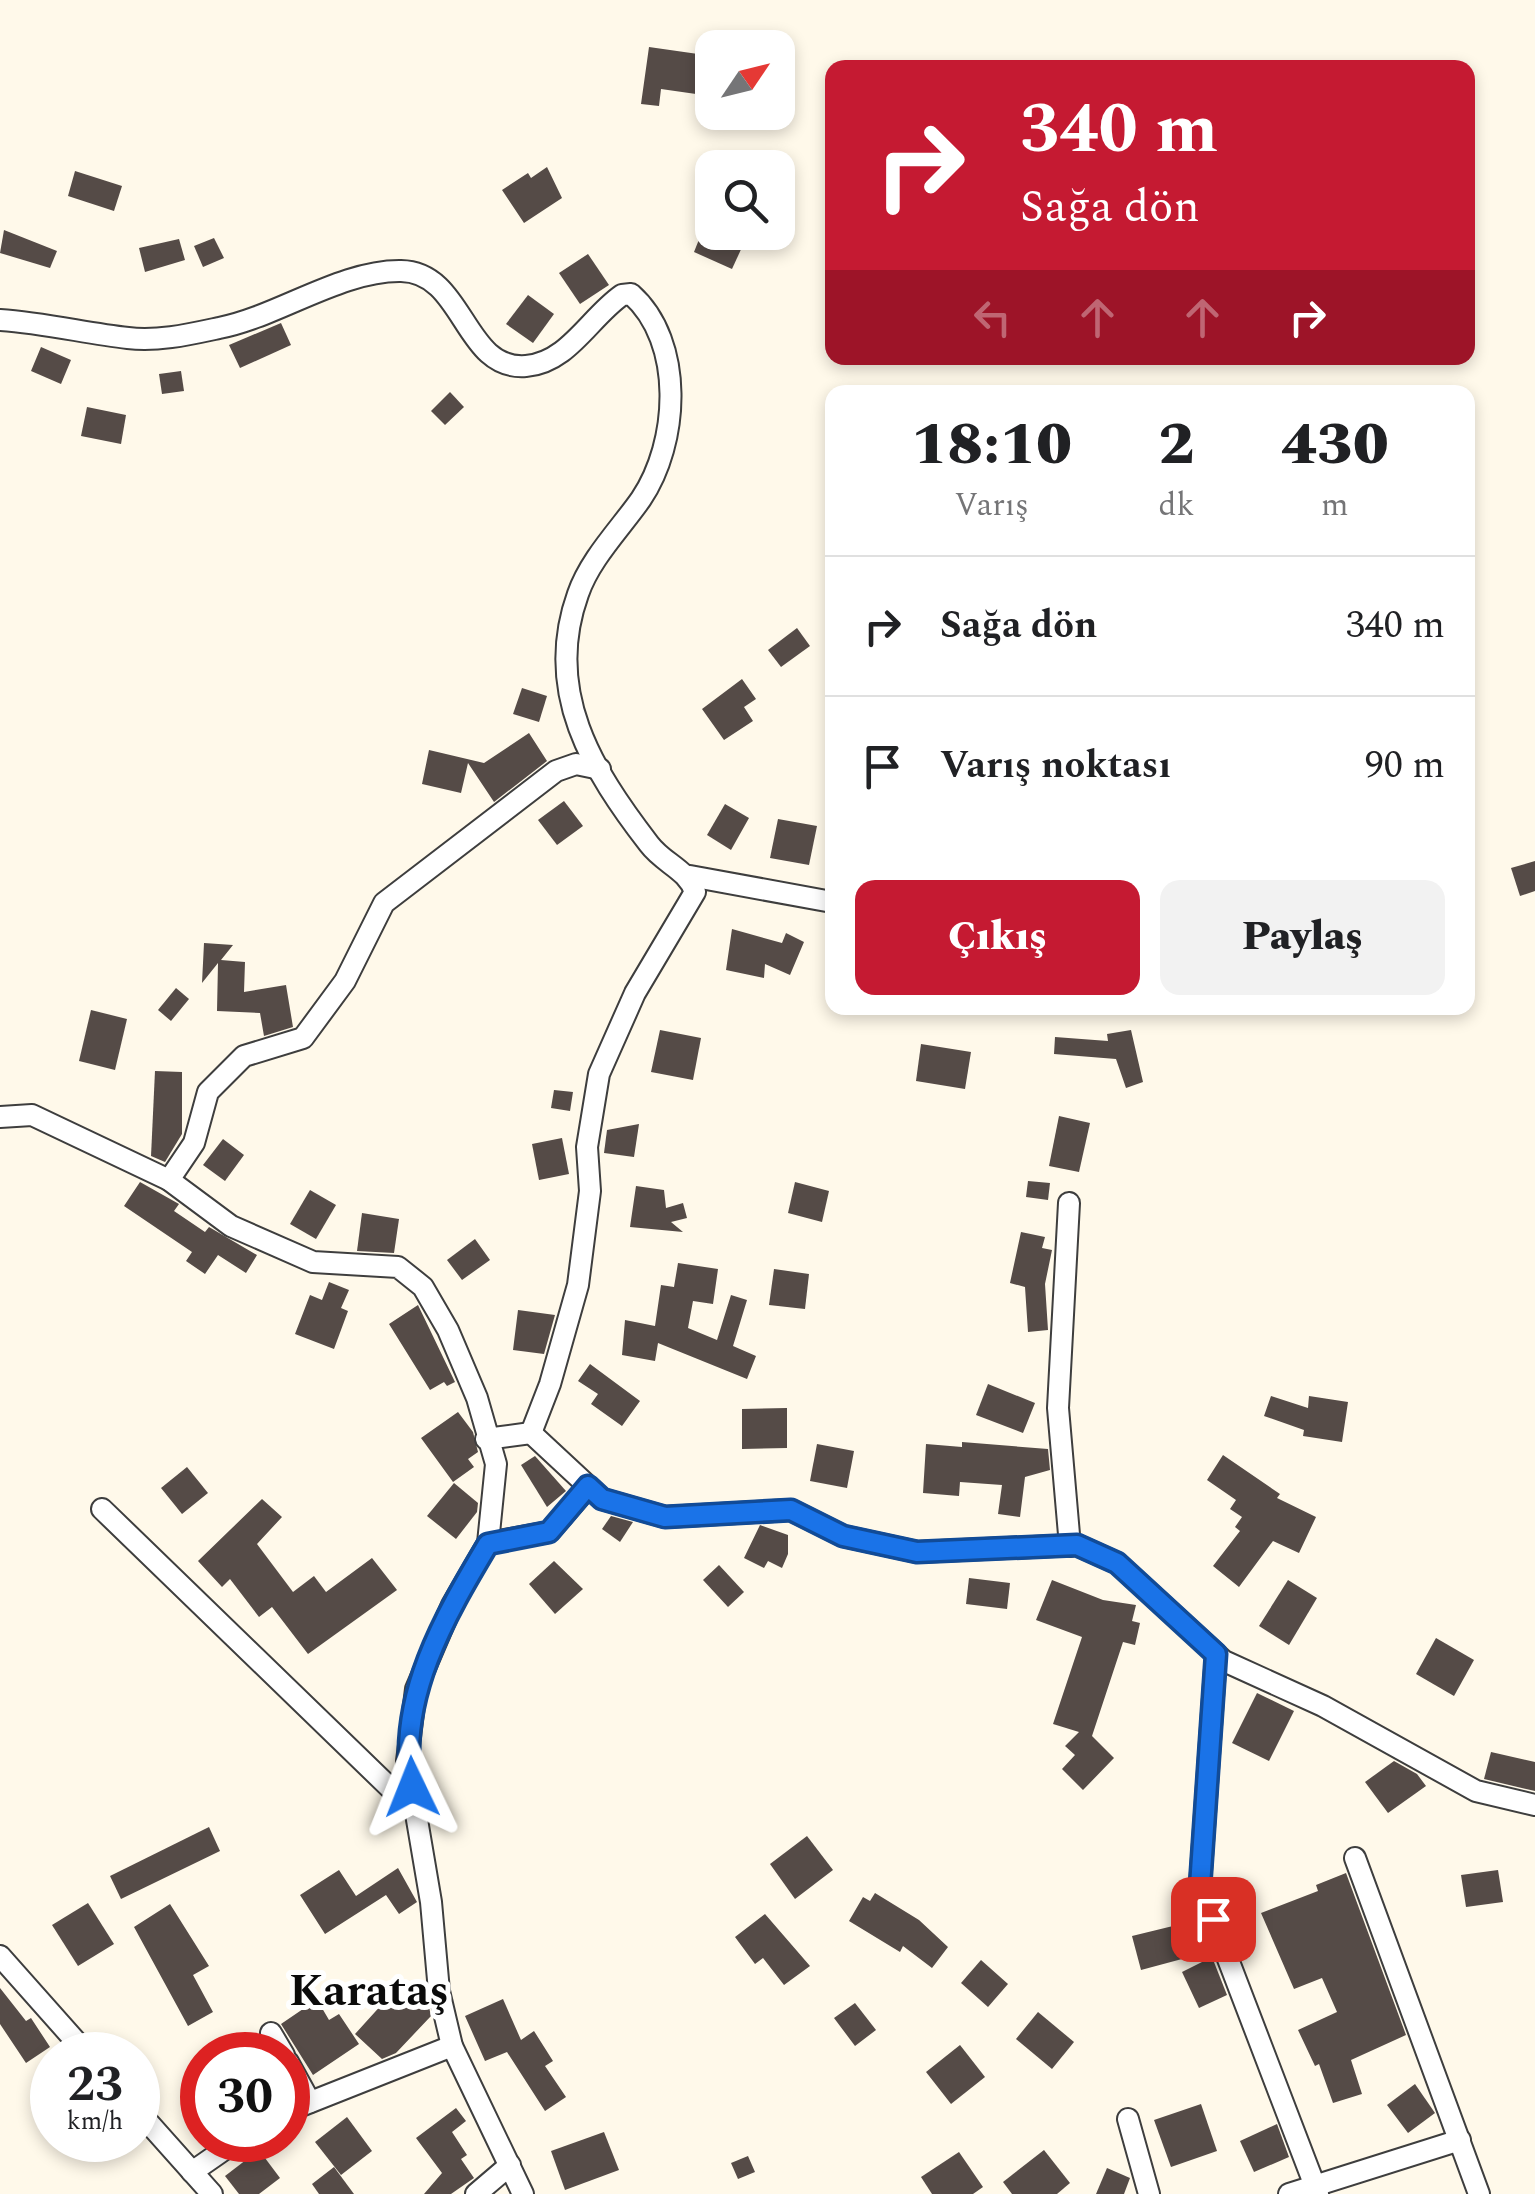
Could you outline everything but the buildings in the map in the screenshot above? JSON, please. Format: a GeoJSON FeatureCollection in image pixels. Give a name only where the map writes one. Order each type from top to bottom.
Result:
{"type":"FeatureCollection","features":[{"type":"Feature","properties":{"kind":"street"},"geometry":{"type":"LineString","coordinates":[[0,320],[131,339],[168,336],[224,328],[317,293],[398,270],[436,281],[490,355],[526,366],[552,359],[610,303],[632,294],[653,320],[662,342],[670,401],[668,432],[655,473],[578,594],[567,694],[579,739],[651,847],[690,876],[825,901]]}},
{"type":"Feature","properties":{"kind":"street"},"geometry":{"type":"LineString","coordinates":[[169,1180],[194,1143],[208,1092],[244,1056],[303,1038],[345,981],[384,902],[556,771],[576,764],[600,769]]}},
{"type":"Feature","properties":{"kind":"street"},"geometry":{"type":"LineString","coordinates":[[530,1433],[550,1384],[578,1286],[590,1192],[588,1147],[599,1074],[635,993],[687,912],[696,892],[690,876]]}},
{"type":"Feature","properties":{"kind":"street"},"geometry":{"type":"LineString","coordinates":[[0,1117],[32,1115],[169,1180],[230,1226],[313,1262],[398,1267],[423,1286],[448,1330],[477,1398],[496,1464],[488,1544],[452,1605],[416,1690],[407,1762],[440,1991],[452,2046],[523,2194]]}},
{"type":"Feature","properties":{"kind":"street"},"geometry":{"type":"LineString","coordinates":[[1069,1203],[1058,1408],[1070,1546]]}},
{"type":"Feature","properties":{"kind":"street"},"geometry":{"type":"LineString","coordinates":[[486,1439],[530,1433]]}},
{"type":"Feature","properties":{"kind":"street"},"geometry":{"type":"LineString","coordinates":[[530,1433],[602,1499],[665,1517],[791,1510],[843,1536],[917,1552],[1070,1546],[1117,1563],[1216,1654],[1476,1792],[1535,1805]]}},
{"type":"Feature","properties":{"kind":"street"},"geometry":{"type":"LineString","coordinates":[[488,1544],[549,1532],[588,1486]]}},
{"type":"Feature","properties":{"kind":"street"},"geometry":{"type":"LineString","coordinates":[[102,1509],[416,1813]]}},
{"type":"Feature","properties":{"kind":"street"},"geometry":{"type":"LineString","coordinates":[[1216,1654],[1200,1886],[1316,2190]]}},
{"type":"Feature","properties":{"kind":"street"},"geometry":{"type":"LineString","coordinates":[[1355,1858],[1480,2194]]}},
{"type":"Feature","properties":{"kind":"street"},"geometry":{"type":"LineString","coordinates":[[0,1956],[68,2032]]}},
{"type":"Feature","properties":{"kind":"street"},"geometry":{"type":"LineString","coordinates":[[310,2102],[452,2046]]}},
{"type":"Feature","properties":{"kind":"street"},"geometry":{"type":"LineString","coordinates":[[1128,2120],[1149,2194]]}},
{"type":"Feature","properties":{"kind":"street"},"geometry":{"type":"LineString","coordinates":[[160,2136],[212,2194]]}},
{"type":"Feature","properties":{"kind":"street"},"geometry":{"type":"LineString","coordinates":[[1290,2194],[1316,2190],[1460,2140]]}},
{"type":"Feature","properties":{"kind":"street"},"geometry":{"type":"LineString","coordinates":[[192,2172],[206,2162]]}},
{"type":"Feature","properties":{"kind":"street"},"geometry":{"type":"LineString","coordinates":[[476,2194],[510,2165]]}},
{"type":"Feature","properties":{"kind":"district","name":"Karataş"},"geometry":{"type":"Point","coordinates":[369,1991]}},
{"type":"Feature","properties":{"kind":"route"},"geometry":{"type":"LineString","coordinates":[[412,1787],[407,1762],[416,1690],[452,1605],[488,1544],[549,1532],[588,1486],[602,1499],[665,1517],[791,1510],[843,1536],[917,1552],[1077,1545],[1117,1563],[1216,1654],[1200,1886],[1213,1919]]}}]}
